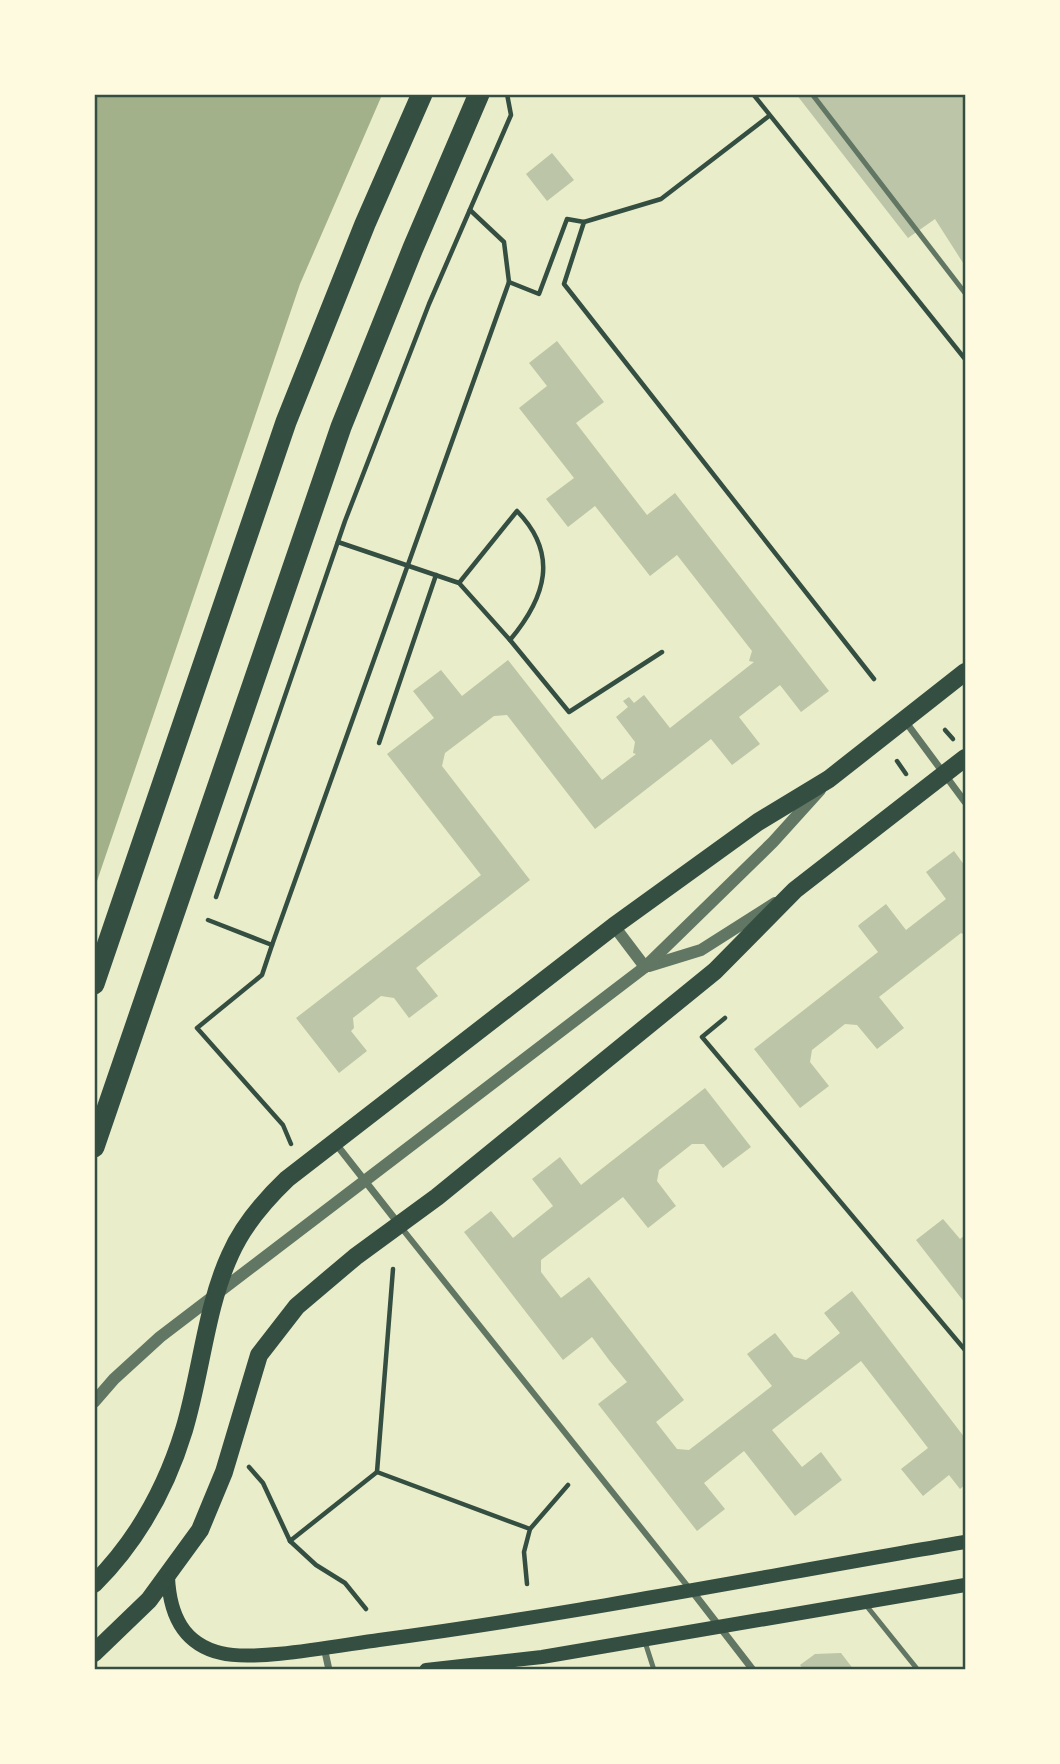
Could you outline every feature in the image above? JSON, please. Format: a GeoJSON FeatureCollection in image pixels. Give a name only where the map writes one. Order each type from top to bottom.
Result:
{"type":"FeatureCollection","features":[{"type":"Feature","properties":{"kind":"highway"},"geometry":{"type":"LineString","coordinates":[[94,984],[286,422],[365,224],[422,94]]}},
{"type":"Feature","properties":{"kind":"highway"},"geometry":{"type":"LineString","coordinates":[[94,1147],[341,427],[479,94]]}},
{"type":"Feature","properties":{"kind":"main road"},"geometry":{"type":"LineString","coordinates":[[94,1584],[128,1547],[161,1491],[185,1428],[228,1258],[265,1200],[334,1141],[614,926],[758,822],[829,779],[965,672]]}},
{"type":"Feature","properties":{"kind":"main road"},"geometry":{"type":"LineString","coordinates":[[94,1653],[127,1624],[168,1578],[200,1530],[214,1500],[250,1375],[269,1339],[314,1290],[400,1225],[715,971],[795,891],[965,758]]}},
{"type":"Feature","properties":{"kind":"main road"},"geometry":{"type":"LineString","coordinates":[[168,1578],[173,1614],[184,1632],[201,1647],[224,1654],[239,1655],[324,1647],[965,1542]]}},
{"type":"Feature","properties":{"kind":"main road"},"geometry":{"type":"LineString","coordinates":[[426,1670],[542,1657],[965,1585]]}},
{"type":"Feature","properties":{"kind":"street"},"geometry":{"type":"LineString","coordinates":[[904,720],[965,802]]}},
{"type":"Feature","properties":{"kind":"street"},"geometry":{"type":"LineString","coordinates":[[94,1402],[114,1379],[160,1337],[645,967],[773,842],[829,779]]}},
{"type":"Feature","properties":{"kind":"street"},"geometry":{"type":"LineString","coordinates":[[645,967],[701,950],[795,891]]}},
{"type":"Feature","properties":{"kind":"street"},"geometry":{"type":"LineString","coordinates":[[614,926],[645,967]]}},
{"type":"Feature","properties":{"kind":"street"},"geometry":{"type":"LineString","coordinates":[[334,1141],[721,1626],[753,1670]]}},
{"type":"Feature","properties":{"kind":"street"},"geometry":{"type":"LineString","coordinates":[[324,1647],[330,1670]]}},
{"type":"Feature","properties":{"kind":"lane"},"geometry":{"type":"LineString","coordinates":[[812,94],[965,293]]}},
{"type":"Feature","properties":{"kind":"lane"},"geometry":{"type":"LineString","coordinates":[[863,1602],[918,1670]]}},
{"type":"Feature","properties":{"kind":"lane"},"geometry":{"type":"LineString","coordinates":[[644,1639],[654,1670]]}},
{"type":"Feature","properties":{"kind":"path"},"geometry":{"type":"LineString","coordinates":[[216,897],[338,542],[429,304],[510,115],[506,94]]}},
{"type":"Feature","properties":{"kind":"path"},"geometry":{"type":"LineString","coordinates":[[753,94],[965,359]]}},
{"type":"Feature","properties":{"kind":"path"},"geometry":{"type":"LineString","coordinates":[[509,282],[539,293],[567,219],[584,222],[661,199],[769,116]]}},
{"type":"Feature","properties":{"kind":"path"},"geometry":{"type":"LineString","coordinates":[[291,1144],[283,1125],[197,1028],[261,975],[509,282],[504,242],[470,210]]}},
{"type":"Feature","properties":{"kind":"path"},"geometry":{"type":"LineString","coordinates":[[584,222],[564,284],[874,679]]}},
{"type":"Feature","properties":{"kind":"path"},"geometry":{"type":"LineString","coordinates":[[459,583],[517,511],[533,526],[543,549],[544,567],[539,596],[528,619],[510,640]]}},
{"type":"Feature","properties":{"kind":"path"},"geometry":{"type":"LineString","coordinates":[[338,542],[459,583],[569,712],[662,652]]}},
{"type":"Feature","properties":{"kind":"path"},"geometry":{"type":"LineString","coordinates":[[379,743],[436,575]]}},
{"type":"Feature","properties":{"kind":"path"},"geometry":{"type":"LineString","coordinates":[[897,761],[911,781]]}},
{"type":"Feature","properties":{"kind":"path"},"geometry":{"type":"LineString","coordinates":[[208,920],[272,945]]}},
{"type":"Feature","properties":{"kind":"path"},"geometry":{"type":"LineString","coordinates":[[725,1018],[702,1037],[965,1350]]}},
{"type":"Feature","properties":{"kind":"path"},"geometry":{"type":"LineString","coordinates":[[290,1541],[377,1472],[393,1269]]}},
{"type":"Feature","properties":{"kind":"path"},"geometry":{"type":"LineString","coordinates":[[248,1467],[263,1483],[290,1541],[316,1565],[345,1583],[366,1609]]}},
{"type":"Feature","properties":{"kind":"path"},"geometry":{"type":"LineString","coordinates":[[377,1472],[530,1529]]}},
{"type":"Feature","properties":{"kind":"path"},"geometry":{"type":"LineString","coordinates":[[527,1584],[524,1552],[530,1529],[568,1485]]}},
{"type":"Feature","properties":{"kind":"shaded area"},"geometry":{"type":"Polygon","coordinates":[[[95,94],[382,95],[300,284],[95,887],[95,94]]]}},
{"type":"Feature","properties":{"kind":"building"},"geometry":{"type":"Polygon","coordinates":[[[796,94],[965,94],[965,266],[935,219],[908,238],[796,94]]]}},
{"type":"Feature","properties":{"kind":"building"},"geometry":{"type":"Polygon","coordinates":[[[552,153],[574,180],[547,201],[526,174],[552,153]]]}},
{"type":"Feature","properties":{"kind":"building"},"geometry":{"type":"Polygon","coordinates":[[[557,341],[604,402],[576,423],[647,515],[675,493],[829,691],[801,712],[780,685],[739,717],[760,744],[732,765],[711,739],[595,829],[507,715],[494,716],[445,753],[442,766],[530,880],[416,968],[438,996],[409,1018],[394,998],[381,996],[353,1018],[354,1028],[351,1031],[367,1051],[339,1073],[296,1018],[481,875],[387,754],[434,718],[413,691],[441,670],[462,696],[508,660],[602,780],[636,754],[633,753],[635,742],[616,717],[628,707],[623,701],[629,697],[634,703],[644,695],[670,728],[754,662],[749,661],[752,651],[677,555],[650,576],[595,506],[568,527],[546,499],[574,478],[519,408],[547,386],[529,363],[557,341]]]}},
{"type":"Feature","properties":{"kind":"building"},"geometry":{"type":"Polygon","coordinates":[[[954,851],[965,866],[965,935],[961,933],[879,997],[904,1028],[877,1049],[857,1025],[845,1024],[812,1050],[810,1062],[829,1086],[800,1108],[754,1049],[878,952],[858,926],[860,924],[886,904],[906,930],[946,899],[926,872],[954,851]]]}},
{"type":"Feature","properties":{"kind":"building"},"geometry":{"type":"Polygon","coordinates":[[[705,1088],[751,1147],[723,1168],[704,1144],[692,1144],[659,1170],[657,1181],[676,1206],[648,1228],[623,1197],[541,1260],[541,1272],[561,1298],[589,1277],[684,1400],[656,1422],[677,1449],[689,1450],[772,1386],[747,1354],[775,1333],[794,1357],[806,1360],[840,1333],[824,1313],[852,1291],[965,1438],[965,1485],[960,1489],[949,1475],[923,1496],[901,1469],[928,1448],[861,1361],[772,1430],[802,1467],[821,1452],[842,1480],[795,1516],[744,1451],[704,1483],[725,1509],[697,1531],[598,1404],[627,1382],[592,1337],[563,1360],[464,1232],[491,1211],[513,1238],[553,1206],[532,1179],[560,1157],[581,1185],[705,1088]]]}},
{"type":"Feature","properties":{"kind":"building"},"geometry":{"type":"Polygon","coordinates":[[[943,1219],[960,1239],[965,1235],[965,1303],[916,1240],[943,1219]]]}},
{"type":"Feature","properties":{"kind":"building"},"geometry":{"type":"Polygon","coordinates":[[[841,1653],[854,1670],[804,1670],[800,1665],[815,1654],[841,1653]]]}}]}
